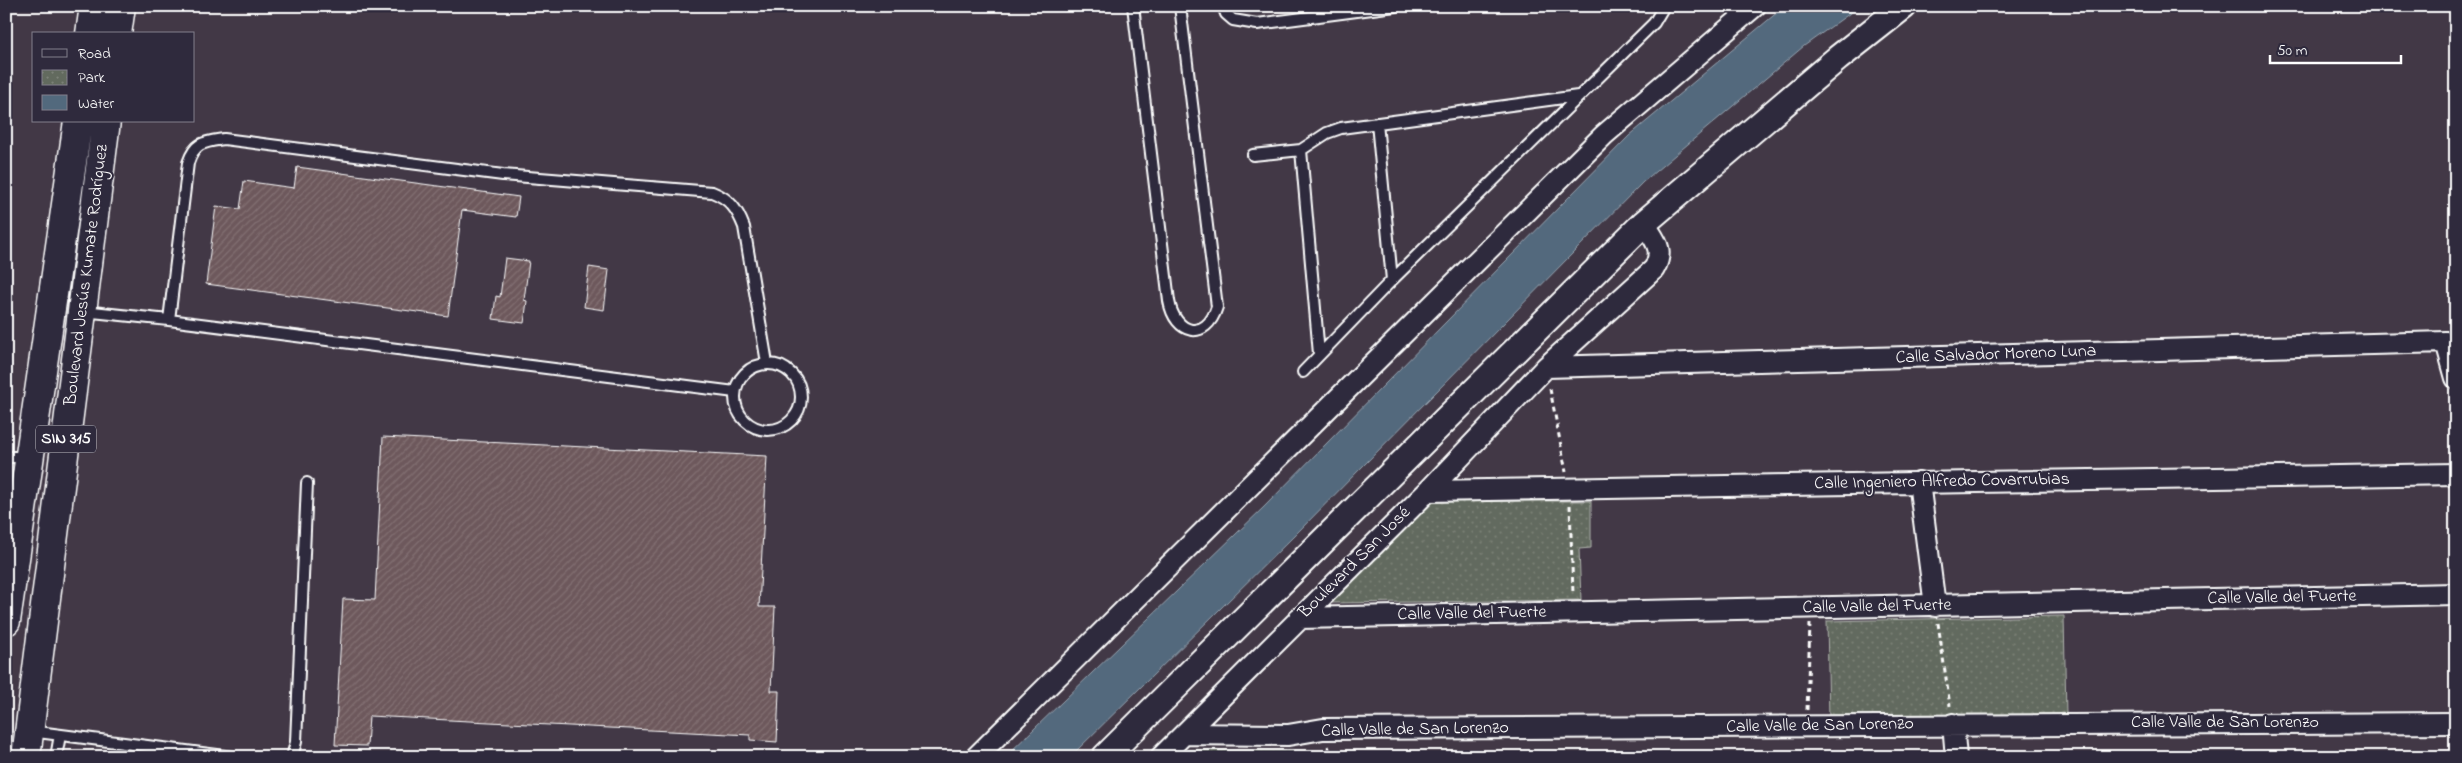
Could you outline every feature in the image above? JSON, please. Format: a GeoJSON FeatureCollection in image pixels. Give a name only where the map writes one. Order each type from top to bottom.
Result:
{"type":"FeatureCollection","features":[{"type":"Feature","properties":{"kind":"highway"},"geometry":{"type":"LineString","coordinates":[[90,32],[94,6]]}},
{"type":"Feature","properties":{"kind":"highway"},"geometry":{"type":"LineString","coordinates":[[117,32],[121,6]]}},
{"type":"Feature","properties":{"kind":"highway","name":"Boulevard Jesús Kumate Rodríguez"},"geometry":{"type":"LineString","coordinates":[[6,621],[17,457],[78,122]]}},
{"type":"Feature","properties":{"kind":"highway","name":"Boulevard Jesús Kumate Rodríguez"},"geometry":{"type":"LineString","coordinates":[[28,744],[106,122]]}},
{"type":"Feature","properties":{"kind":"street"},"geometry":{"type":"LineString","coordinates":[[1105,757],[1644,223],[1838,58],[1904,6]]}},
{"type":"Feature","properties":{"kind":"street"},"geometry":{"type":"LineString","coordinates":[[976,757],[1604,135],[1748,9]]}},
{"type":"Feature","properties":{"kind":"street","name":"Boulevard San José"},"geometry":{"type":"LineString","coordinates":[[1161,757],[1428,491],[1546,367],[1654,269],[1660,258],[1658,246],[1644,223]]}},
{"type":"Feature","properties":{"kind":"street","name":"Calle Salvador Moreno Luna"},"geometry":{"type":"LineString","coordinates":[[1546,367],[2446,342],[2456,378]]}},
{"type":"Feature","properties":{"kind":"street","name":"Calle Ingeniero Alfredo Covarrubias"},"geometry":{"type":"LineString","coordinates":[[1428,491],[2456,474]]}},
{"type":"Feature","properties":{"kind":"street"},"geometry":{"type":"LineString","coordinates":[[1919,482],[1935,606]]}},
{"type":"Feature","properties":{"kind":"street","name":"Calle Valle del Fuerte"},"geometry":{"type":"LineString","coordinates":[[1299,618],[2456,594]]}},
{"type":"Feature","properties":{"kind":"street","name":"Calle Valle de San Lorenzo"},"geometry":{"type":"LineString","coordinates":[[1185,734],[1288,735],[1323,729],[1953,724],[2456,723]]}},
{"type":"Feature","properties":{"kind":"street"},"geometry":{"type":"LineString","coordinates":[[1953,724],[1956,757]]}},
{"type":"Feature","properties":{"kind":"lane"},"geometry":{"type":"LineString","coordinates":[[1134,6],[1168,301],[1171,314],[1178,325],[1190,330],[1202,329],[1213,320],[1217,306],[1180,6]]}},
{"type":"Feature","properties":{"kind":"lane"},"geometry":{"type":"LineString","coordinates":[[1223,6],[1226,14],[1234,20],[1257,24],[1395,6]]}},
{"type":"Feature","properties":{"kind":"lane"},"geometry":{"type":"LineString","coordinates":[[1303,372],[1392,280],[1654,23],[1664,6]]}},
{"type":"Feature","properties":{"kind":"lane"},"geometry":{"type":"LineString","coordinates":[[1253,156],[1301,150],[1327,133],[1341,128],[1578,96]]}},
{"type":"Feature","properties":{"kind":"lane"},"geometry":{"type":"LineString","coordinates":[[1377,123],[1392,280]]}},
{"type":"Feature","properties":{"kind":"lane"},"geometry":{"type":"LineString","coordinates":[[169,320],[188,163],[193,150],[206,142],[224,139],[503,174],[712,192],[726,198],[737,211],[744,226],[767,364]]}},
{"type":"Feature","properties":{"kind":"lane"},"geometry":{"type":"LineString","coordinates":[[1301,150],[1319,354]]}},
{"type":"Feature","properties":{"kind":"lane"},"geometry":{"type":"LineString","coordinates":[[82,311],[169,320],[735,392]]}},
{"type":"Feature","properties":{"kind":"lane"},"geometry":{"type":"LineString","coordinates":[[778,365],[796,379],[801,390],[801,402],[797,412],[790,421],[780,428],[769,430],[747,423],[735,403],[735,392],[738,381],[746,372],[756,366],[778,365]]}},
{"type":"Feature","properties":{"kind":"lane"},"geometry":{"type":"LineString","coordinates":[[292,757],[296,742],[307,483]]}},
{"type":"Feature","properties":{"kind":"lane"},"geometry":{"type":"LineString","coordinates":[[28,744],[60,735],[233,757]]}},
{"type":"Feature","properties":{"kind":"lane"},"geometry":{"type":"LineString","coordinates":[[56,757],[60,735]]}},
{"type":"Feature","properties":{"kind":"path"},"geometry":{"type":"LineString","coordinates":[[1935,606],[1953,724]]}},
{"type":"Feature","properties":{"kind":"path"},"geometry":{"type":"LineString","coordinates":[[1806,726],[1811,608]]}},
{"type":"Feature","properties":{"kind":"green space"},"geometry":{"type":"Polygon","coordinates":[[[1429,501],[1591,501],[1591,548],[1579,549],[1581,600],[1331,603],[1429,501]]]}},
{"type":"Feature","properties":{"kind":"green space"},"geometry":{"type":"Polygon","coordinates":[[[2064,616],[2066,715],[1829,720],[1827,621],[2064,616]]]}},
{"type":"Feature","properties":{"kind":"green space"},"geometry":{"type":"Polygon","coordinates":[[[1188,750],[1355,752],[1355,757],[1181,757],[1188,750]]]}},
{"type":"Feature","properties":{"kind":"water"},"geometry":{"type":"Polygon","coordinates":[[[1785,6],[1860,6],[1804,46],[1643,182],[1295,535],[1070,757],[1005,757],[1264,507],[1629,136],[1785,6]]]}},
{"type":"Feature","properties":{"kind":"building"},"geometry":{"type":"Polygon","coordinates":[[[297,167],[519,197],[516,217],[462,210],[448,316],[206,284],[216,206],[240,209],[244,181],[294,188],[297,167]]]}},
{"type":"Feature","properties":{"kind":"building"},"geometry":{"type":"Polygon","coordinates":[[[505,258],[529,261],[524,300],[527,301],[524,323],[493,319],[496,296],[500,297],[505,258]]]}},
{"type":"Feature","properties":{"kind":"building"},"geometry":{"type":"Polygon","coordinates":[[[589,267],[609,270],[604,310],[584,307],[589,267]]]}},
{"type":"Feature","properties":{"kind":"building"},"geometry":{"type":"Polygon","coordinates":[[[383,437],[767,456],[759,607],[775,607],[771,691],[779,691],[777,742],[750,740],[750,735],[369,716],[367,746],[335,745],[343,599],[375,600],[383,437]]]}}]}
